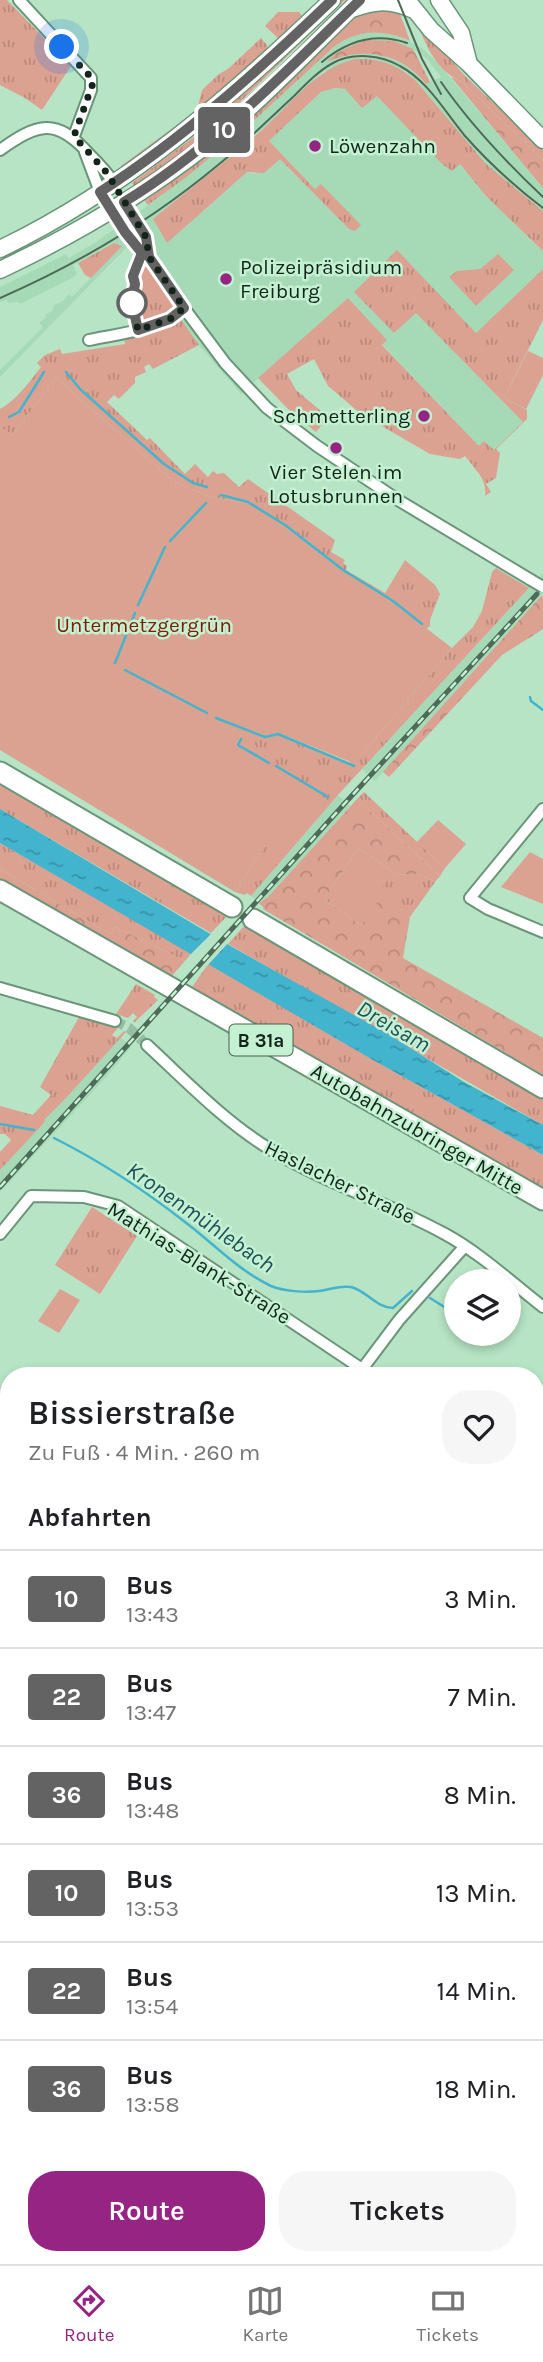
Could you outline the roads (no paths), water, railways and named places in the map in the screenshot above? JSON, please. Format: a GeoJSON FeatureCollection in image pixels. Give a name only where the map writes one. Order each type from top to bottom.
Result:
{"type":"FeatureCollection","features":[{"type":"Feature","properties":{"kind":"highway"},"geometry":{"type":"LineString","coordinates":[[0,772],[232,907]]}},
{"type":"Feature","properties":{"kind":"highway","name":"Autobahnzubringer Mitte"},"geometry":{"type":"LineString","coordinates":[[0,890],[543,1200]]}},
{"type":"Feature","properties":{"kind":"highway"},"geometry":{"type":"LineString","coordinates":[[253,919],[543,1088]]}},
{"type":"Feature","properties":{"kind":"main road"},"geometry":{"type":"LineString","coordinates":[[0,249],[47,225],[107,188],[203,118],[332,0]]}},
{"type":"Feature","properties":{"kind":"main road"},"geometry":{"type":"LineString","coordinates":[[0,270],[58,242],[118,206],[206,145],[355,5],[385,0],[411,5],[439,38],[469,64],[543,139]]}},
{"type":"Feature","properties":{"kind":"main road"},"geometry":{"type":"LineString","coordinates":[[438,2],[461,33],[469,64]]}},
{"type":"Feature","properties":{"kind":"main road"},"geometry":{"type":"LineString","coordinates":[[107,188],[118,206]]}},
{"type":"Feature","properties":{"kind":"street"},"geometry":{"type":"LineString","coordinates":[[19,0],[91,78],[93,86],[74,136]]}},
{"type":"Feature","properties":{"kind":"street"},"geometry":{"type":"LineString","coordinates":[[0,150],[28,132],[41,129],[59,130],[74,136],[107,173],[107,188]]}},
{"type":"Feature","properties":{"kind":"street"},"geometry":{"type":"LineString","coordinates":[[82,146],[107,188]]}},
{"type":"Feature","properties":{"kind":"street"},"geometry":{"type":"LineString","coordinates":[[118,206],[146,237],[149,257],[225,363],[273,413],[398,500],[543,587]]}},
{"type":"Feature","properties":{"kind":"street"},"geometry":{"type":"LineString","coordinates":[[89,340],[153,327],[184,308]]}},
{"type":"Feature","properties":{"kind":"street"},"geometry":{"type":"LineString","coordinates":[[543,809],[470,898],[488,909],[543,932]]}},
{"type":"Feature","properties":{"kind":"street"},"geometry":{"type":"LineString","coordinates":[[0,988],[115,1021]]}},
{"type":"Feature","properties":{"kind":"street","name":"Haslacher Straße"},"geometry":{"type":"LineString","coordinates":[[147,1045],[217,1110],[267,1148],[314,1174],[465,1245],[543,1307]]}},
{"type":"Feature","properties":{"kind":"street","name":"Mathias-Blank-Straße"},"geometry":{"type":"LineString","coordinates":[[0,1234],[31,1196],[84,1197],[110,1203],[235,1283],[352,1367]]}},
{"type":"Feature","properties":{"kind":"street"},"geometry":{"type":"LineString","coordinates":[[363,1367],[399,1320],[465,1245]]}},
{"type":"Feature","properties":{"kind":"water","name":"Dreisam"},"geometry":{"type":"Polygon","coordinates":[[[0,809],[234,948],[388,1034],[464,1082],[543,1125],[543,1155],[373,1060],[0,843],[0,809]]]}},
{"type":"Feature","properties":{"kind":"waterway"},"geometry":{"type":"LineString","coordinates":[[9,417],[19,412],[44,372]]}},
{"type":"Feature","properties":{"kind":"waterway"},"geometry":{"type":"LineString","coordinates":[[66,372],[80,389],[164,464],[193,483],[207,487]]}},
{"type":"Feature","properties":{"kind":"waterway"},"geometry":{"type":"LineString","coordinates":[[221,495],[248,502],[285,525],[343,570],[393,601],[422,624]]}},
{"type":"Feature","properties":{"kind":"waterway"},"geometry":{"type":"LineString","coordinates":[[170,541],[206,503]]}},
{"type":"Feature","properties":{"kind":"waterway"},"geometry":{"type":"LineString","coordinates":[[138,605],[165,547]]}},
{"type":"Feature","properties":{"kind":"waterway"},"geometry":{"type":"LineString","coordinates":[[115,663],[135,613]]}},
{"type":"Feature","properties":{"kind":"waterway"},"geometry":{"type":"LineString","coordinates":[[125,670],[207,713]]}},
{"type":"Feature","properties":{"kind":"waterway"},"geometry":{"type":"LineString","coordinates":[[530,697],[531,701],[543,710]]}},
{"type":"Feature","properties":{"kind":"waterway"},"geometry":{"type":"LineString","coordinates":[[216,718],[265,737],[278,734],[354,766]]}},
{"type":"Feature","properties":{"kind":"waterway"},"geometry":{"type":"LineString","coordinates":[[241,739],[238,745],[269,763]]}},
{"type":"Feature","properties":{"kind":"waterway"},"geometry":{"type":"LineString","coordinates":[[276,766],[328,797]]}},
{"type":"Feature","properties":{"kind":"waterway","name":"Kronenmühlebach"},"geometry":{"type":"LineString","coordinates":[[0,1124],[34,1130]]}},
{"type":"Feature","properties":{"kind":"waterway","name":"Kronenmühlebach"},"geometry":{"type":"LineString","coordinates":[[54,1138],[138,1187],[237,1265],[271,1286],[308,1292],[351,1287],[381,1305],[393,1308],[412,1291]]}},
{"type":"Feature","properties":{"kind":"waterway","name":"Kronenmühlebach"},"geometry":{"type":"LineString","coordinates":[[430,1298],[444,1307]]}},
{"type":"Feature","properties":{"kind":"tunnel"},"geometry":{"type":"LineString","coordinates":[[115,1021],[129,1028],[147,1045]]}},
{"type":"Feature","properties":{"kind":"tram line"},"geometry":{"type":"LineString","coordinates":[[398,0],[422,59],[441,94]]}},
{"type":"Feature","properties":{"kind":"tram line"},"geometry":{"type":"LineString","coordinates":[[322,62],[341,49],[362,40],[384,38],[407,43]]}},
{"type":"Feature","properties":{"kind":"tram line"},"geometry":{"type":"LineString","coordinates":[[0,298],[58,271],[141,222],[237,149],[317,74],[333,63],[349,57],[384,59],[410,72],[428,88],[483,156],[543,208]]}},
{"type":"Feature","properties":{"kind":"tram line"},"geometry":{"type":"LineString","coordinates":[[441,82],[489,142],[543,197]]}},
{"type":"Feature","properties":{"kind":"railway"},"geometry":{"type":"LineString","coordinates":[[0,1187],[537,594]]}},
{"type":"Feature","properties":{"kind":"place","name":"Löwenzahn"},"geometry":{"type":"Point","coordinates":[315,146]}},
{"type":"Feature","properties":{"kind":"place","name":"Polizeipräsidium Freiburg"},"geometry":{"type":"Point","coordinates":[226,279]}},
{"type":"Feature","properties":{"kind":"place","name":"Schmetterling"},"geometry":{"type":"Point","coordinates":[424,416]}},
{"type":"Feature","properties":{"kind":"place","name":"Vier Stelen im Lotusbrunnen"},"geometry":{"type":"Point","coordinates":[336,448]}},
{"type":"Feature","properties":{"kind":"park label","name":"Untermetzgergrün"},"geometry":{"type":"Point","coordinates":[144,625]}}]}
